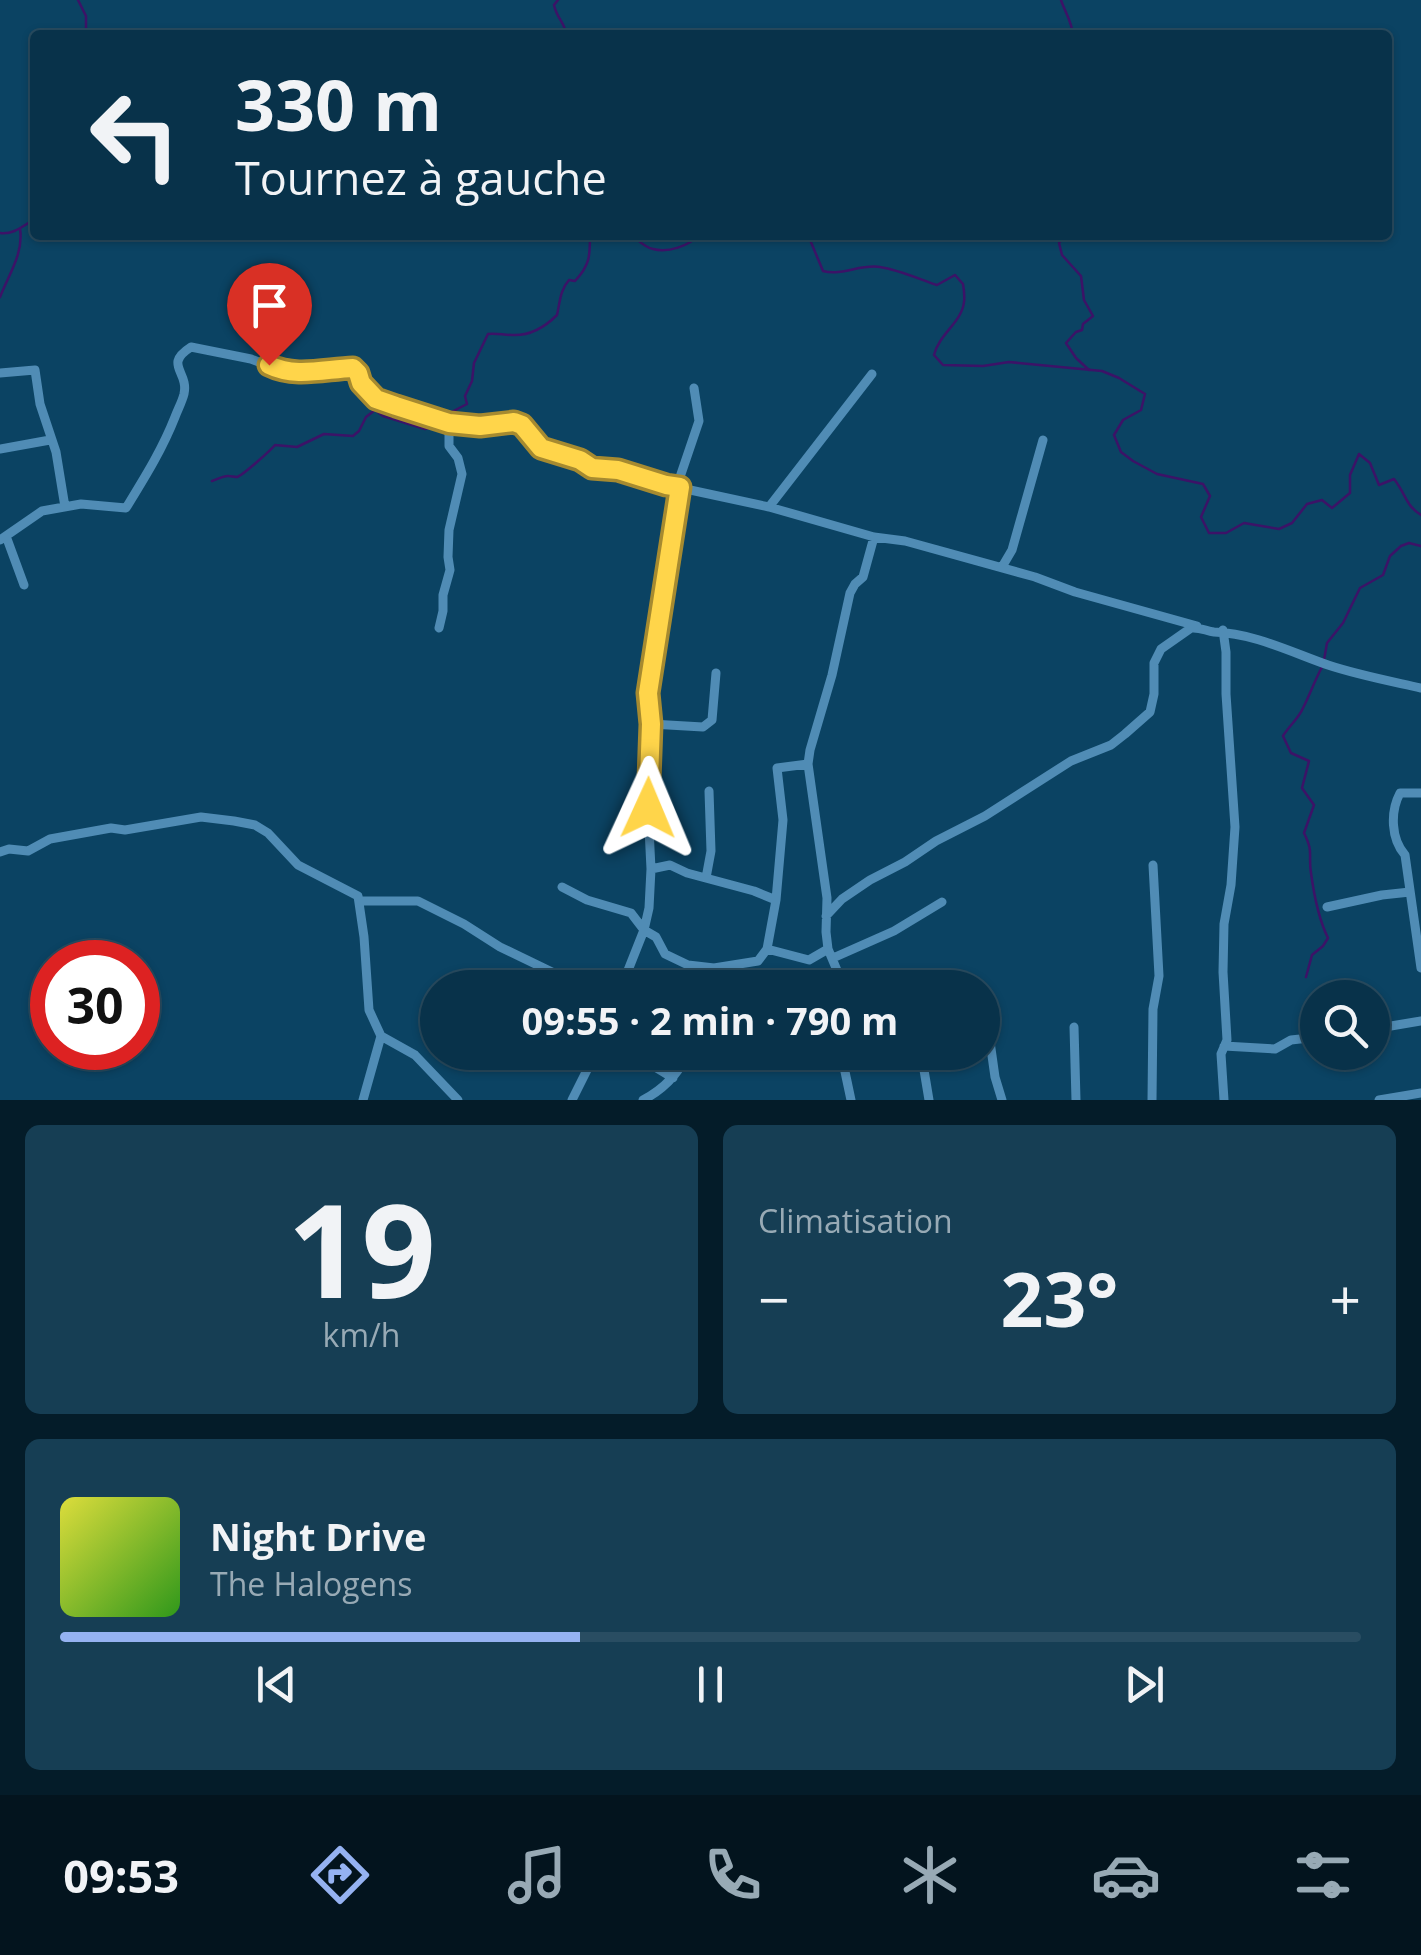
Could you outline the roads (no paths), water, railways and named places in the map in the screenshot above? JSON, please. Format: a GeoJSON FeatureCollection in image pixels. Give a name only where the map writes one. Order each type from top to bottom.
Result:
{"type":"FeatureCollection","features":[{"type":"Feature","properties":{"kind":"street"},"geometry":{"type":"LineString","coordinates":[[24,586],[3,538],[42,512],[81,504],[126,508],[168,436],[184,396],[185,381],[177,360],[191,347],[251,359],[280,371],[353,368],[376,399],[449,423],[480,426],[514,422],[522,425],[541,448],[580,460],[592,468],[618,470],[666,485],[769,507],[874,538],[905,541],[1421,688]]}},
{"type":"Feature","properties":{"kind":"street"},"geometry":{"type":"LineString","coordinates":[[0,373],[34,370],[40,404],[56,452],[65,507]]}},
{"type":"Feature","properties":{"kind":"street"},"geometry":{"type":"LineString","coordinates":[[769,507],[872,374]]}},
{"type":"Feature","properties":{"kind":"street"},"geometry":{"type":"LineString","coordinates":[[628,970],[649,908],[648,693],[680,476],[700,422],[694,388]]}},
{"type":"Feature","properties":{"kind":"street"},"geometry":{"type":"LineString","coordinates":[[439,628],[442,595],[450,570],[449,530],[462,474],[462,466],[449,446],[449,423]]}},
{"type":"Feature","properties":{"kind":"street"},"geometry":{"type":"LineString","coordinates":[[0,449],[50,440]]}},
{"type":"Feature","properties":{"kind":"street"},"geometry":{"type":"LineString","coordinates":[[1002,567],[1012,550],[1043,440]]}},
{"type":"Feature","properties":{"kind":"street"},"geometry":{"type":"LineString","coordinates":[[837,970],[831,953],[808,764],[850,593],[863,577],[874,538]]}},
{"type":"Feature","properties":{"kind":"street"},"geometry":{"type":"LineString","coordinates":[[826,916],[870,880],[985,816],[1071,761],[1111,745],[1150,712],[1154,663],[1161,649],[1196,626]]}},
{"type":"Feature","properties":{"kind":"street"},"geometry":{"type":"LineString","coordinates":[[1223,630],[1235,827],[1224,924],[1224,1100]]}},
{"type":"Feature","properties":{"kind":"street"},"geometry":{"type":"LineString","coordinates":[[651,724],[703,727],[712,720],[716,672]]}},
{"type":"Feature","properties":{"kind":"street"},"geometry":{"type":"LineString","coordinates":[[562,887],[630,913],[644,930],[656,936],[665,954],[688,966],[714,968],[758,961],[768,949],[776,900],[783,820],[777,768],[808,764]]}},
{"type":"Feature","properties":{"kind":"street"},"geometry":{"type":"LineString","coordinates":[[706,878],[711,851],[709,791]]}},
{"type":"Feature","properties":{"kind":"street"},"geometry":{"type":"LineString","coordinates":[[1421,793],[1400,793],[1394,810],[1395,837],[1405,855],[1421,968]]}},
{"type":"Feature","properties":{"kind":"street"},"geometry":{"type":"LineString","coordinates":[[0,852],[28,851],[50,839],[110,828],[126,830],[202,817],[256,825],[298,865],[358,896],[369,1010],[380,1036],[415,1055],[458,1100]]}},
{"type":"Feature","properties":{"kind":"street"},"geometry":{"type":"LineString","coordinates":[[651,869],[670,865],[776,900]]}},
{"type":"Feature","properties":{"kind":"street"},"geometry":{"type":"LineString","coordinates":[[1152,1100],[1153,1009],[1159,976],[1153,865]]}},
{"type":"Feature","properties":{"kind":"street"},"geometry":{"type":"LineString","coordinates":[[1327,908],[1410,892]]}},
{"type":"Feature","properties":{"kind":"street"},"geometry":{"type":"LineString","coordinates":[[360,901],[418,901],[549,970]]}},
{"type":"Feature","properties":{"kind":"street"},"geometry":{"type":"LineString","coordinates":[[768,949],[809,960],[894,931],[942,902]]}},
{"type":"Feature","properties":{"kind":"street"},"geometry":{"type":"LineString","coordinates":[[1390,1025],[1421,1020]]}},
{"type":"Feature","properties":{"kind":"street"},"geometry":{"type":"LineString","coordinates":[[1074,1027],[1076,1100]]}},
{"type":"Feature","properties":{"kind":"street"},"geometry":{"type":"LineString","coordinates":[[362,1100],[380,1036]]}},
{"type":"Feature","properties":{"kind":"street"},"geometry":{"type":"LineString","coordinates":[[1224,1046],[1275,1049],[1300,1039]]}},
{"type":"Feature","properties":{"kind":"street"},"geometry":{"type":"LineString","coordinates":[[572,1100],[587,1070]]}},
{"type":"Feature","properties":{"kind":"street"},"geometry":{"type":"LineString","coordinates":[[660,1070],[673,1078]]}},
{"type":"Feature","properties":{"kind":"street"},"geometry":{"type":"LineString","coordinates":[[644,1100],[664,1087],[678,1070]]}},
{"type":"Feature","properties":{"kind":"street"},"geometry":{"type":"LineString","coordinates":[[845,1070],[851,1100]]}},
{"type":"Feature","properties":{"kind":"street"},"geometry":{"type":"LineString","coordinates":[[925,1070],[929,1100]]}},
{"type":"Feature","properties":{"kind":"street"},"geometry":{"type":"LineString","coordinates":[[995,1070],[1002,1100]]}},
{"type":"Feature","properties":{"kind":"street"},"geometry":{"type":"LineString","coordinates":[[1379,1100],[1421,1093]]}},
{"type":"Feature","properties":{"kind":"waterway"},"geometry":{"type":"LineString","coordinates":[[78,0],[86,16],[86,30]]}},
{"type":"Feature","properties":{"kind":"waterway"},"geometry":{"type":"LineString","coordinates":[[558,0],[554,5],[565,30]]}},
{"type":"Feature","properties":{"kind":"waterway"},"geometry":{"type":"LineString","coordinates":[[1061,0],[1072,30]]}},
{"type":"Feature","properties":{"kind":"waterway"},"geometry":{"type":"LineString","coordinates":[[0,233],[30,222]]}},
{"type":"Feature","properties":{"kind":"waterway"},"geometry":{"type":"LineString","coordinates":[[0,297],[18,256],[20,229]]}},
{"type":"Feature","properties":{"kind":"waterway"},"geometry":{"type":"LineString","coordinates":[[440,418],[467,404],[465,396],[474,363],[488,334],[525,334],[557,315],[566,284],[575,281],[586,265],[590,240]]}},
{"type":"Feature","properties":{"kind":"waterway"},"geometry":{"type":"LineString","coordinates":[[638,240],[659,250],[693,240]]}},
{"type":"Feature","properties":{"kind":"waterway"},"geometry":{"type":"LineString","coordinates":[[810,240],[823,271],[880,267],[937,285],[955,275],[963,284],[964,302],[934,355],[943,365],[1009,362],[1102,371],[1145,394],[1141,410],[1123,420],[1114,435],[1121,452],[1157,474],[1203,484],[1210,496],[1201,517],[1209,533],[1226,533],[1244,523],[1279,529],[1292,523],[1307,504],[1322,500],[1332,508],[1350,493],[1350,475],[1359,454],[1370,463],[1379,485],[1394,479],[1421,515]]}},
{"type":"Feature","properties":{"kind":"waterway"},"geometry":{"type":"LineString","coordinates":[[1062,240],[1062,255],[1081,276],[1084,300],[1093,316],[1066,343],[1089,370]]}},
{"type":"Feature","properties":{"kind":"waterway"},"geometry":{"type":"LineString","coordinates":[[212,481],[240,476],[275,445],[297,447],[324,434],[353,436],[375,410],[425,429],[435,424]]}},
{"type":"Feature","properties":{"kind":"waterway"},"geometry":{"type":"LineString","coordinates":[[1324,660],[1327,643],[1343,623],[1360,588],[1383,575],[1390,556],[1401,546],[1421,546]]}},
{"type":"Feature","properties":{"kind":"waterway"},"geometry":{"type":"LineString","coordinates":[[1306,977],[1312,955],[1328,938],[1317,906],[1310,849],[1304,833],[1314,805],[1302,788],[1309,761],[1291,753],[1283,736],[1301,712],[1322,667]]}}]}
